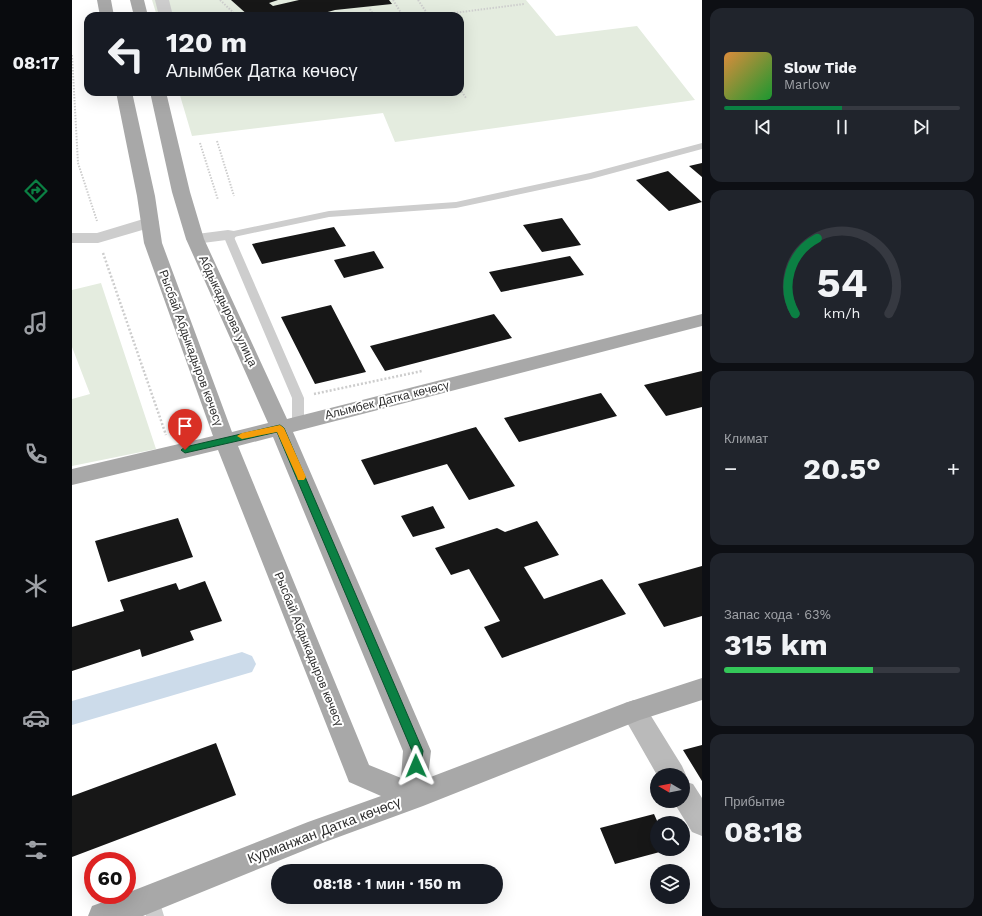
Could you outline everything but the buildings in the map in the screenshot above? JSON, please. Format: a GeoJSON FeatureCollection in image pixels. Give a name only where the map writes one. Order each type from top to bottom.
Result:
{"type":"FeatureCollection","features":[{"type":"Feature","properties":{"kind":"main road"},"geometry":{"type":"LineString","coordinates":[[104,0],[106,12]]}},
{"type":"Feature","properties":{"kind":"main road"},"geometry":{"type":"LineString","coordinates":[[137,0],[140,12]]}},
{"type":"Feature","properties":{"kind":"main road","name":"Рысбай Абдыкадыров көчөсү"},"geometry":{"type":"LineString","coordinates":[[125,96],[146,196],[153,243],[236,471],[359,773],[413,797]]}},
{"type":"Feature","properties":{"kind":"main road","name":"Абдыкадырова улица"},"geometry":{"type":"LineString","coordinates":[[159,96],[181,192],[195,239],[272,408],[289,425]]}},
{"type":"Feature","properties":{"kind":"main road","name":"Алымбек Датка көчөсү"},"geometry":{"type":"LineString","coordinates":[[72,477],[289,425],[702,320]]}},
{"type":"Feature","properties":{"kind":"main road"},"geometry":{"type":"LineString","coordinates":[[289,425],[417,751],[413,797]]}},
{"type":"Feature","properties":{"kind":"main road","name":"Курманжан Датка көчөсү"},"geometry":{"type":"LineString","coordinates":[[103,916],[153,907],[318,831],[413,797],[634,711],[702,689]]}},
{"type":"Feature","properties":{"kind":"main road"},"geometry":{"type":"LineString","coordinates":[[634,711],[668,768]]}},
{"type":"Feature","properties":{"kind":"main road"},"geometry":{"type":"LineString","coordinates":[[690,804],[702,824]]}},
{"type":"Feature","properties":{"kind":"street"},"geometry":{"type":"LineString","coordinates":[[162,0],[165,12]]}},
{"type":"Feature","properties":{"kind":"street"},"geometry":{"type":"LineString","coordinates":[[72,238],[98,238],[150,222]]}},
{"type":"Feature","properties":{"kind":"street"},"geometry":{"type":"LineString","coordinates":[[195,239],[228,235]]}},
{"type":"Feature","properties":{"kind":"lane"},"geometry":{"type":"LineString","coordinates":[[289,425],[298,398],[228,235],[329,214],[456,205],[591,176],[702,146]]}},
{"type":"Feature","properties":{"kind":"path"},"geometry":{"type":"LineString","coordinates":[[220,0],[233,12]]}},
{"type":"Feature","properties":{"kind":"path"},"geometry":{"type":"LineString","coordinates":[[393,0],[400,12]]}},
{"type":"Feature","properties":{"kind":"path"},"geometry":{"type":"LineString","coordinates":[[418,0],[426,12]]}},
{"type":"Feature","properties":{"kind":"path"},"geometry":{"type":"LineString","coordinates":[[461,12],[524,4]]}},
{"type":"Feature","properties":{"kind":"path"},"geometry":{"type":"LineString","coordinates":[[72,55],[78,163],[96,215],[98,238],[166,435]]}},
{"type":"Feature","properties":{"kind":"path"},"geometry":{"type":"LineString","coordinates":[[217,142],[234,196]]}},
{"type":"Feature","properties":{"kind":"path"},"geometry":{"type":"LineString","coordinates":[[200,143],[218,200]]}},
{"type":"Feature","properties":{"kind":"shaded area"},"geometry":{"type":"Polygon","coordinates":[[[152,0],[526,0],[556,36],[637,26],[695,100],[395,142],[383,113],[192,136],[180,96],[464,96],[464,12],[156,12],[152,0]]]}},
{"type":"Feature","properties":{"kind":"shaded area"},"geometry":{"type":"Polygon","coordinates":[[[101,283],[156,449],[72,466],[72,399],[90,394],[72,347],[72,290],[101,283]]]}},
{"type":"Feature","properties":{"kind":"waterway"},"geometry":{"type":"LineString","coordinates":[[72,713],[242,664]]}},
{"type":"Feature","properties":{"kind":"slow traffic"},"geometry":{"type":"LineString","coordinates":[[242,436],[280,428],[301,477]]}},
{"type":"Feature","properties":{"kind":"route"},"geometry":{"type":"LineString","coordinates":[[185,450],[280,428],[417,751],[416,766]]}}]}
